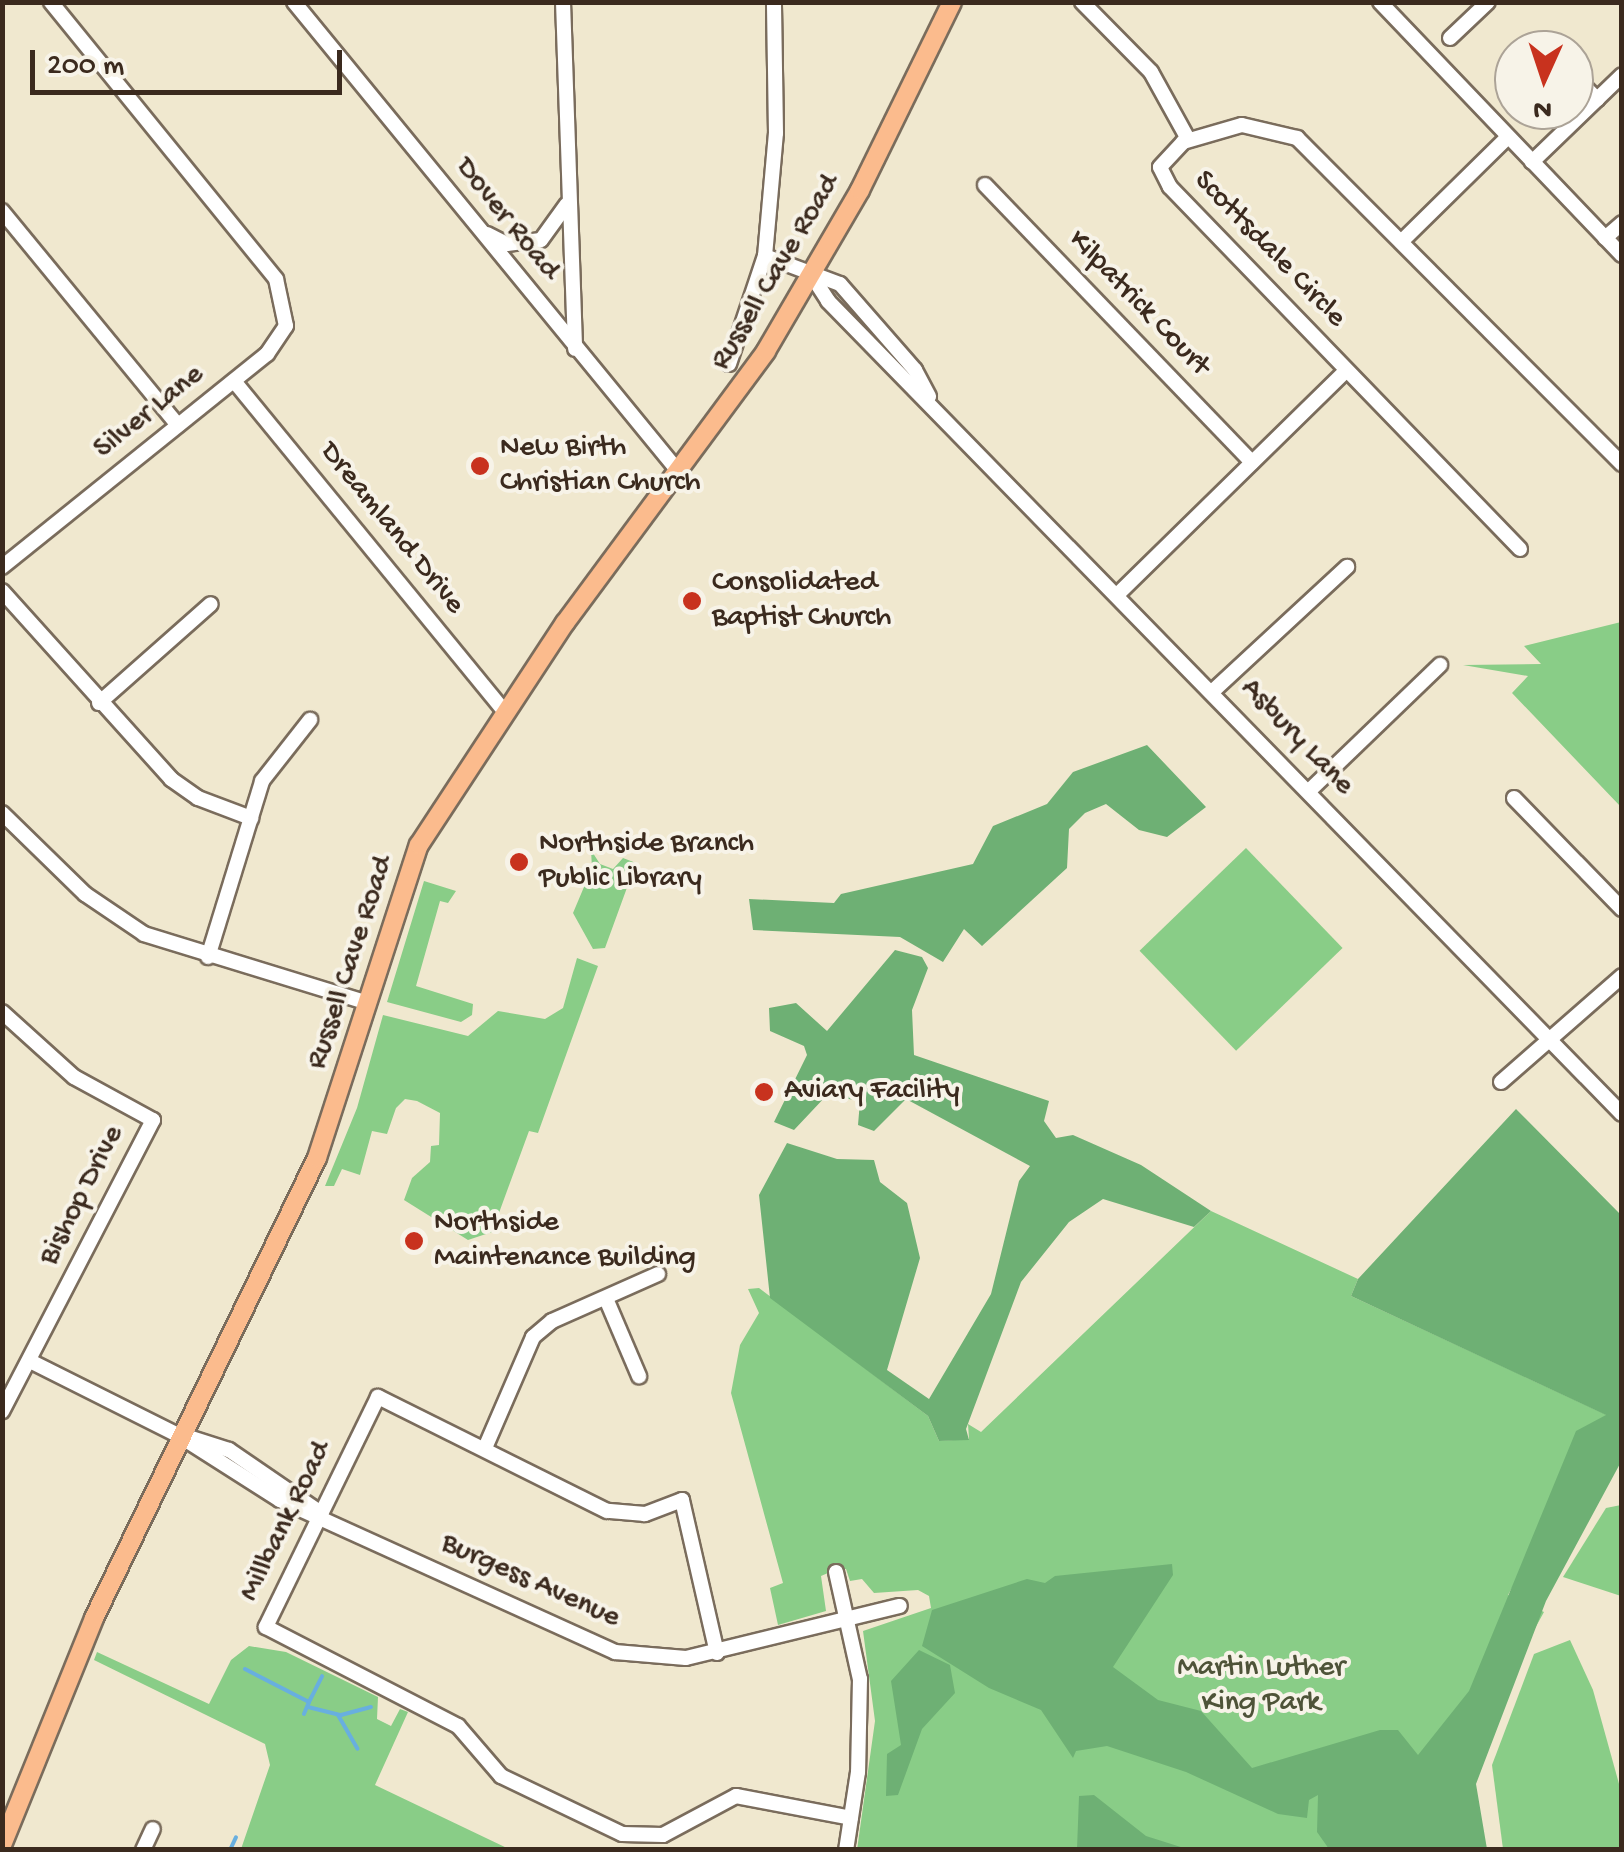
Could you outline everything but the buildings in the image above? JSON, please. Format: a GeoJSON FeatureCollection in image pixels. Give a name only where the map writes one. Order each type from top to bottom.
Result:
{"type":"FeatureCollection","features":[{"type":"Feature","properties":{"kind":"main road","name":"Russell Cave Road"},"geometry":{"type":"LineString","coordinates":[[2,1845],[76,1658],[178,1435],[317,1158],[420,846],[505,712],[812,276],[952,2]]}},
{"type":"Feature","properties":{"kind":"street","name":"Silver Lane"},"geometry":{"type":"LineString","coordinates":[[2,567],[234,381],[281,337],[287,311],[276,279],[50,2]]}},
{"type":"Feature","properties":{"kind":"street","name":"Dover Road"},"geometry":{"type":"LineString","coordinates":[[294,2],[678,471]]}},
{"type":"Feature","properties":{"kind":"street"},"geometry":{"type":"LineString","coordinates":[[562,2],[575,349]]}},
{"type":"Feature","properties":{"kind":"street"},"geometry":{"type":"LineString","coordinates":[[730,364],[766,256],[776,133],[774,2]]}},
{"type":"Feature","properties":{"kind":"street"},"geometry":{"type":"LineString","coordinates":[[1082,2],[1150,72],[1188,139]]}},
{"type":"Feature","properties":{"kind":"street"},"geometry":{"type":"LineString","coordinates":[[1380,2],[1622,255]]}},
{"type":"Feature","properties":{"kind":"street"},"geometry":{"type":"LineString","coordinates":[[1450,38],[1488,2]]}},
{"type":"Feature","properties":{"kind":"street"},"geometry":{"type":"LineString","coordinates":[[1594,101],[1622,75]]}},
{"type":"Feature","properties":{"kind":"street"},"geometry":{"type":"LineString","coordinates":[[1594,96],[1597,99]]}},
{"type":"Feature","properties":{"kind":"street","name":"Scottsdale Circle"},"geometry":{"type":"LineString","coordinates":[[1520,548],[1164,179],[1160,167],[1188,139],[1242,126],[1286,132],[1402,242],[1622,464]]}},
{"type":"Feature","properties":{"kind":"street"},"geometry":{"type":"LineString","coordinates":[[1532,162],[1561,130]]}},
{"type":"Feature","properties":{"kind":"street"},"geometry":{"type":"LineString","coordinates":[[1402,242],[1508,137]]}},
{"type":"Feature","properties":{"kind":"street","name":"Kilpatrick Court"},"geometry":{"type":"LineString","coordinates":[[985,185],[1252,462]]}},
{"type":"Feature","properties":{"kind":"street"},"geometry":{"type":"LineString","coordinates":[[478,228],[507,244],[529,244],[551,233],[569,199]]}},
{"type":"Feature","properties":{"kind":"street"},"geometry":{"type":"LineString","coordinates":[[2,210],[178,426]]}},
{"type":"Feature","properties":{"kind":"street"},"geometry":{"type":"LineString","coordinates":[[1605,238],[1622,223]]}},
{"type":"Feature","properties":{"kind":"street"},"geometry":{"type":"LineString","coordinates":[[766,256],[812,276]]}},
{"type":"Feature","properties":{"kind":"street","name":"Asbury Lane"},"geometry":{"type":"LineString","coordinates":[[812,276],[828,302],[930,399],[1622,1114]]}},
{"type":"Feature","properties":{"kind":"street","name":"Asbury Lane"},"geometry":{"type":"LineString","coordinates":[[812,276],[840,284],[866,309],[930,399]]}},
{"type":"Feature","properties":{"kind":"street"},"geometry":{"type":"LineString","coordinates":[[1118,594],[1346,370]]}},
{"type":"Feature","properties":{"kind":"street","name":"Dreamland Drive"},"geometry":{"type":"LineString","coordinates":[[234,381],[505,712]]}},
{"type":"Feature","properties":{"kind":"street"},"geometry":{"type":"LineString","coordinates":[[1213,692],[1347,567]]}},
{"type":"Feature","properties":{"kind":"street"},"geometry":{"type":"LineString","coordinates":[[2,591],[99,703],[184,790],[251,818]]}},
{"type":"Feature","properties":{"kind":"street"},"geometry":{"type":"LineString","coordinates":[[99,703],[211,604]]}},
{"type":"Feature","properties":{"kind":"street"},"geometry":{"type":"LineString","coordinates":[[1309,791],[1440,665]]}},
{"type":"Feature","properties":{"kind":"street"},"geometry":{"type":"LineString","coordinates":[[208,957],[271,766],[310,720]]}},
{"type":"Feature","properties":{"kind":"street"},"geometry":{"type":"LineString","coordinates":[[1514,798],[1622,910]]}},
{"type":"Feature","properties":{"kind":"street"},"geometry":{"type":"LineString","coordinates":[[5,821],[107,911],[144,934],[208,957],[368,1003]]}},
{"type":"Feature","properties":{"kind":"street"},"geometry":{"type":"LineString","coordinates":[[1501,1082],[1622,976]]}},
{"type":"Feature","properties":{"kind":"street","name":"Bishop Drive"},"geometry":{"type":"LineString","coordinates":[[2,1012],[74,1077],[153,1120],[2,1411]]}},
{"type":"Feature","properties":{"kind":"street"},"geometry":{"type":"LineString","coordinates":[[484,1448],[533,1336],[552,1322],[607,1301],[658,1274]]}},
{"type":"Feature","properties":{"kind":"street"},"geometry":{"type":"LineString","coordinates":[[607,1301],[638,1376]]}},
{"type":"Feature","properties":{"kind":"street","name":"Burgess Avenue"},"geometry":{"type":"LineString","coordinates":[[30,1360],[178,1435],[280,1500],[321,1514],[579,1640],[649,1658],[717,1653],[900,1606]]}},
{"type":"Feature","properties":{"kind":"street","name":"Millbank Road"},"geometry":{"type":"LineString","coordinates":[[717,1653],[682,1500],[645,1514],[607,1510],[378,1398],[266,1628],[458,1726],[501,1776],[644,1838],[736,1796],[851,1818]]}},
{"type":"Feature","properties":{"kind":"street"},"geometry":{"type":"LineString","coordinates":[[836,1572],[860,1679],[846,1850]]}},
{"type":"Feature","properties":{"kind":"street"},"geometry":{"type":"LineString","coordinates":[[143,1850],[153,1828]]}},
{"type":"Feature","properties":{"kind":"green space"},"geometry":{"type":"Polygon","coordinates":[[[1621,622],[1621,807],[1512,693],[1528,676],[1463,665],[1541,664],[1524,646],[1621,622]]]}},
{"type":"Feature","properties":{"kind":"green space"},"geometry":{"type":"Polygon","coordinates":[[[1147,745],[1206,807],[1167,837],[1139,830],[1106,804],[1085,813],[1069,829],[1067,868],[982,946],[964,929],[943,962],[900,937],[753,930],[749,899],[834,903],[841,894],[973,864],[993,826],[1047,804],[1073,772],[1147,745]]]}},
{"type":"Feature","properties":{"kind":"green space"},"geometry":{"type":"Polygon","coordinates":[[[1246,848],[1343,948],[1236,1051],[1140,951],[1246,848]]]}},
{"type":"Feature","properties":{"kind":"green space"},"geometry":{"type":"Polygon","coordinates":[[[591,850],[600,864],[613,869],[623,858],[636,863],[605,948],[593,949],[573,913],[592,868],[591,850]]]}},
{"type":"Feature","properties":{"kind":"green space"},"geometry":{"type":"Polygon","coordinates":[[[424,881],[456,891],[448,903],[440,901],[416,986],[473,1004],[472,1015],[461,1022],[387,1002],[424,881]]]}},
{"type":"Feature","properties":{"kind":"green space"},"geometry":{"type":"Polygon","coordinates":[[[895,950],[922,957],[928,968],[912,1010],[914,1055],[1049,1101],[1044,1121],[1056,1138],[1073,1135],[1141,1165],[1211,1211],[1194,1227],[1103,1199],[1069,1222],[1021,1282],[966,1429],[969,1440],[939,1441],[928,1416],[770,1298],[759,1195],[787,1143],[837,1159],[874,1160],[880,1182],[907,1203],[920,1258],[887,1370],[929,1399],[991,1294],[1019,1181],[1030,1166],[906,1099],[874,1131],[858,1125],[860,1101],[827,1095],[794,1130],[774,1122],[807,1055],[804,1046],[770,1031],[769,1008],[796,1003],[827,1031],[895,950]]]}},
{"type":"Feature","properties":{"kind":"green space"},"geometry":{"type":"Polygon","coordinates":[[[577,958],[598,966],[538,1133],[529,1131],[492,1232],[468,1240],[404,1200],[412,1178],[430,1162],[431,1146],[439,1145],[440,1113],[417,1101],[405,1099],[396,1108],[387,1134],[372,1131],[360,1175],[342,1169],[334,1186],[325,1186],[357,1108],[383,1015],[468,1036],[498,1011],[545,1019],[563,1008],[577,958]]]}},
{"type":"Feature","properties":{"kind":"green space"},"geometry":{"type":"Polygon","coordinates":[[[1516,1109],[1621,1215],[1622,1460],[1546,1601],[1476,1784],[1487,1849],[1329,1849],[1317,1832],[1318,1795],[1309,1800],[1307,1818],[1278,1814],[1186,1772],[1107,1746],[1076,1751],[1073,1758],[1041,1710],[989,1688],[922,1646],[932,1610],[1027,1579],[1045,1583],[1055,1576],[1172,1564],[1173,1575],[1113,1667],[1158,1700],[1201,1711],[1252,1768],[1380,1730],[1398,1730],[1418,1755],[1469,1691],[1576,1431],[1606,1415],[1351,1296],[1358,1279],[1516,1109]]]}},
{"type":"Feature","properties":{"kind":"green space","name":"Martin Luther King Park"},"geometry":{"type":"Polygon","coordinates":[[[1211,1211],[1358,1279],[1351,1296],[1607,1415],[1508,1595],[1544,1612],[1413,1849],[857,1850],[875,1721],[863,1631],[931,1608],[929,1596],[918,1590],[874,1593],[862,1579],[850,1581],[846,1569],[835,1570],[821,1576],[826,1611],[778,1625],[770,1588],[783,1583],[731,1393],[740,1345],[759,1313],[748,1289],[759,1288],[928,1416],[939,1441],[969,1439],[968,1424],[981,1432],[1211,1211]]]}},
{"type":"Feature","properties":{"kind":"green space"},"geometry":{"type":"Polygon","coordinates":[[[1621,1505],[1621,1596],[1563,1577],[1606,1508],[1621,1505]]]}},
{"type":"Feature","properties":{"kind":"green space"},"geometry":{"type":"Polygon","coordinates":[[[1570,1640],[1593,1690],[1621,1791],[1621,1849],[1503,1849],[1492,1765],[1534,1654],[1570,1640]]]}},
{"type":"Feature","properties":{"kind":"green space"},"geometry":{"type":"Polygon","coordinates":[[[249,1646],[286,1652],[378,1697],[377,1719],[391,1726],[400,1709],[408,1712],[375,1785],[509,1849],[241,1849],[270,1765],[265,1744],[94,1660],[97,1652],[209,1704],[231,1660],[249,1646]]]}},
{"type":"Feature","properties":{"kind":"green space"},"geometry":{"type":"Polygon","coordinates":[[[919,1650],[950,1665],[955,1693],[922,1729],[898,1795],[886,1796],[887,1754],[901,1745],[891,1681],[919,1650]]]}},
{"type":"Feature","properties":{"kind":"green space"},"geometry":{"type":"Polygon","coordinates":[[[1094,1795],[1146,1836],[1187,1849],[1077,1849],[1079,1796],[1094,1795]]]}},
{"type":"Feature","properties":{"kind":"waterway"},"geometry":{"type":"LineString","coordinates":[[245,1669],[309,1702],[304,1714]]}},
{"type":"Feature","properties":{"kind":"waterway"},"geometry":{"type":"LineString","coordinates":[[309,1702],[322,1676]]}},
{"type":"Feature","properties":{"kind":"waterway"},"geometry":{"type":"LineString","coordinates":[[308,1707],[341,1715],[371,1707]]}},
{"type":"Feature","properties":{"kind":"waterway"},"geometry":{"type":"LineString","coordinates":[[338,1715],[358,1749]]}},
{"type":"Feature","properties":{"kind":"waterway"},"geometry":{"type":"LineString","coordinates":[[230,1850],[236,1837]]}},
{"type":"Feature","properties":{"kind":"place","name":"New Birth Christian Church"},"geometry":{"type":"Point","coordinates":[480,466]}},
{"type":"Feature","properties":{"kind":"place","name":"Consolidated Baptist Church"},"geometry":{"type":"Point","coordinates":[692,601]}},
{"type":"Feature","properties":{"kind":"place","name":"Northside Branch Public Library"},"geometry":{"type":"Point","coordinates":[519,862]}},
{"type":"Feature","properties":{"kind":"place","name":"Aviary Facility"},"geometry":{"type":"Point","coordinates":[764,1092]}},
{"type":"Feature","properties":{"kind":"place","name":"Northside Maintenance Building"},"geometry":{"type":"Point","coordinates":[414,1241]}}]}
